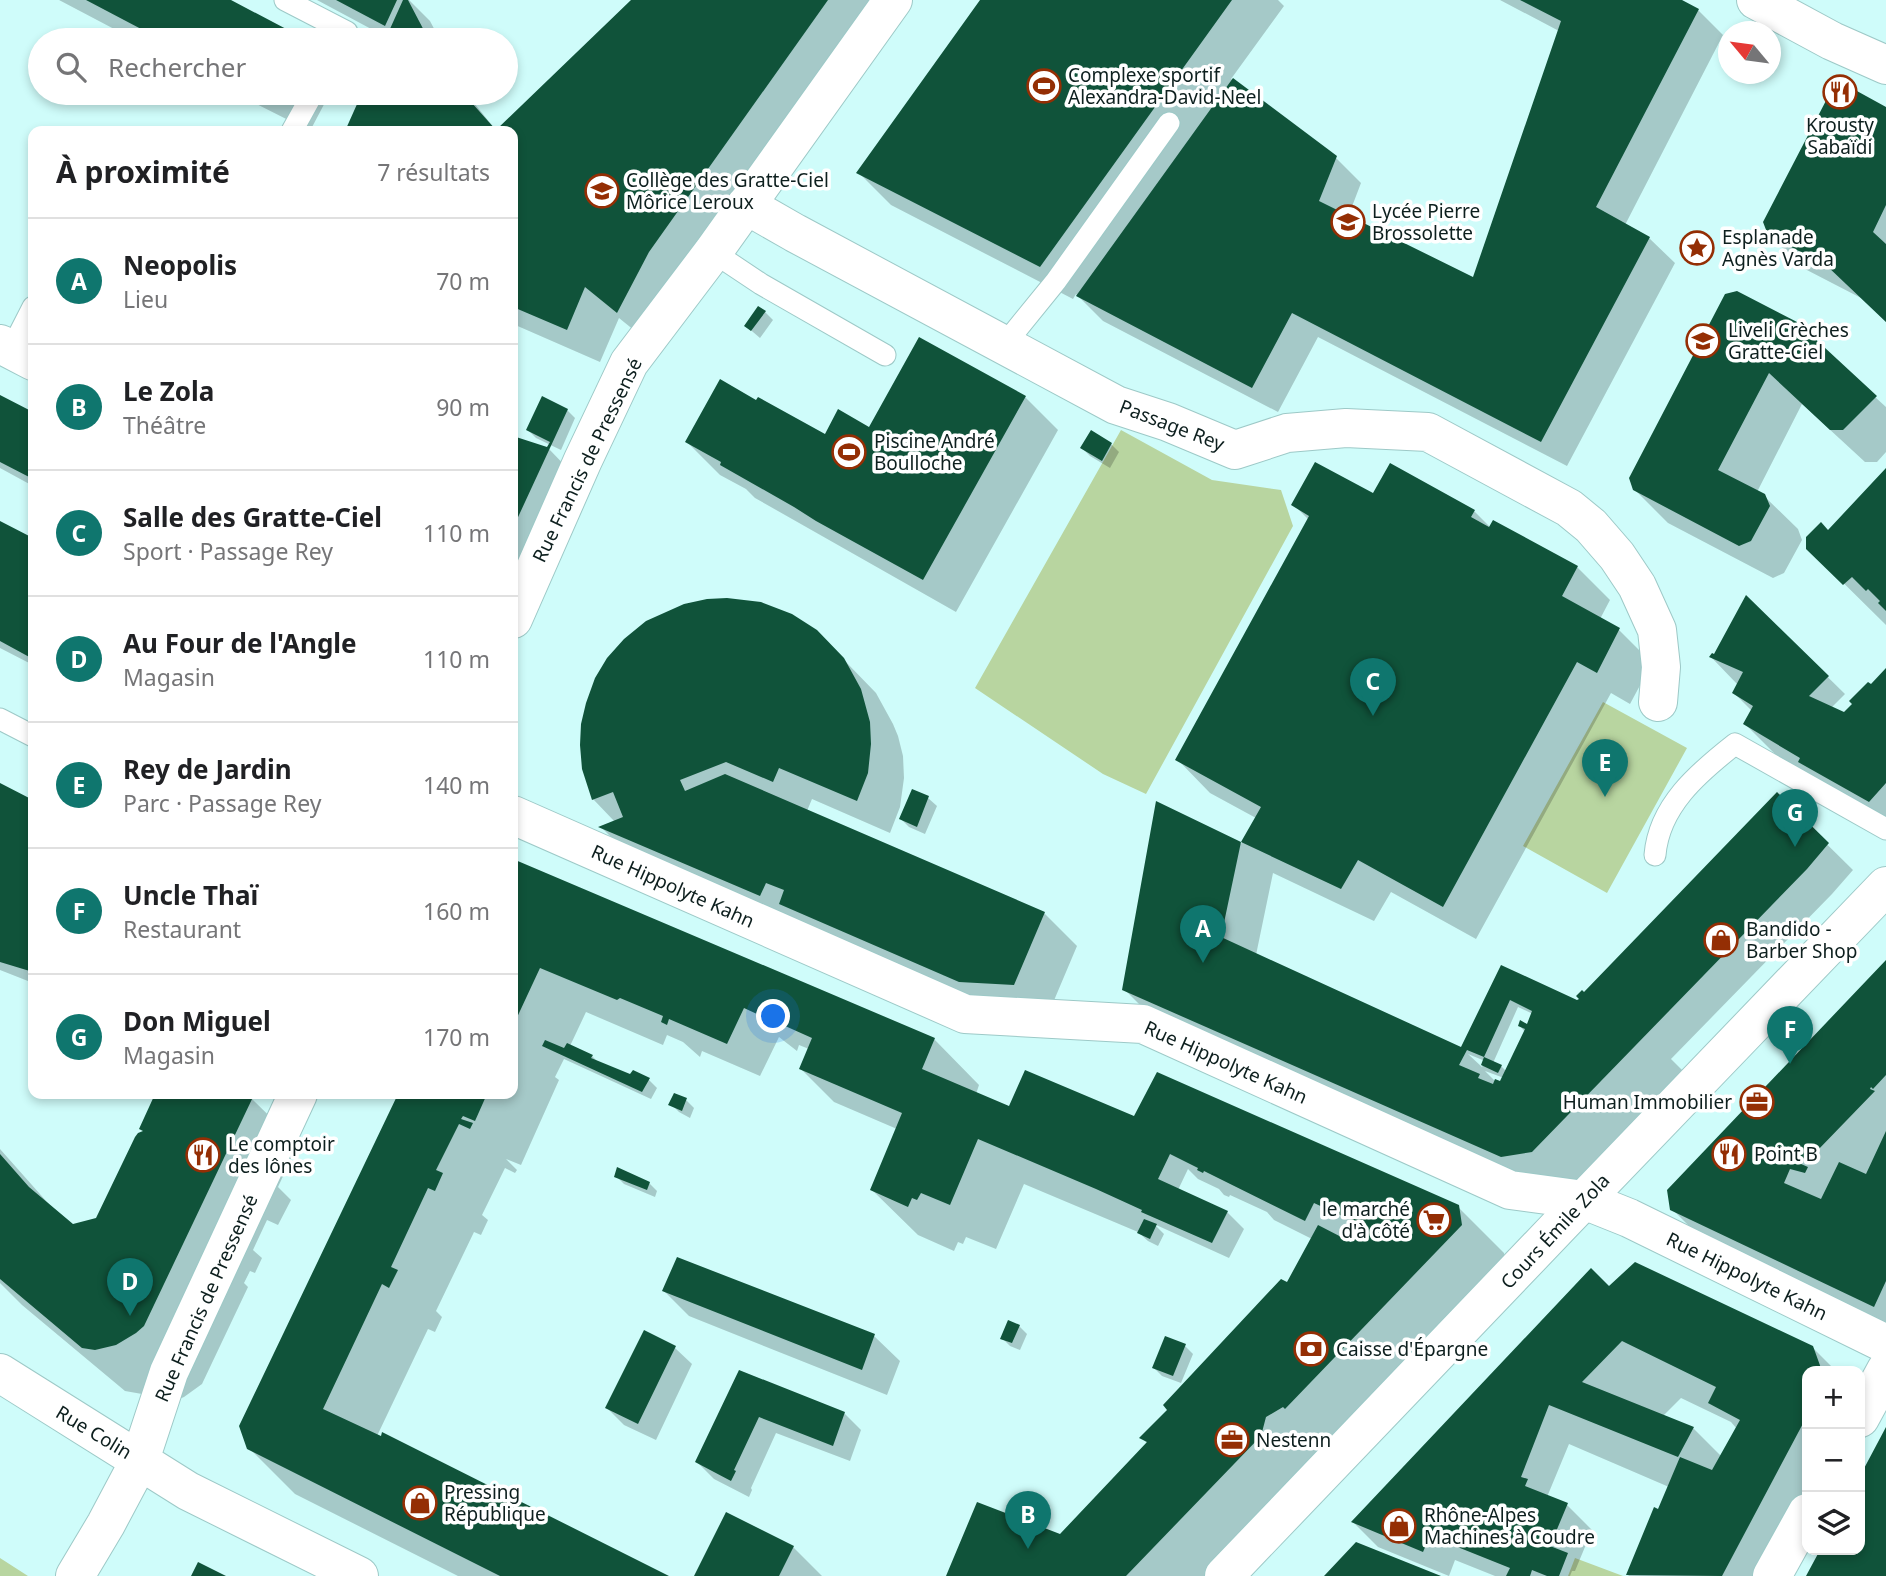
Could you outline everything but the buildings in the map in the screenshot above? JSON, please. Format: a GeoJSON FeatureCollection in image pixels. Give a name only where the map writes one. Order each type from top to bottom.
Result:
{"type":"FeatureCollection","features":[{"type":"Feature","properties":{"kind":"street","name":"Rue Francis de Pressensé"},"geometry":{"type":"LineString","coordinates":[[518,603],[629,363],[713,252],[893,0]]}},
{"type":"Feature","properties":{"kind":"street"},"geometry":{"type":"LineString","coordinates":[[1756,0],[1832,41],[1886,65]]}},
{"type":"Feature","properties":{"kind":"street","name":"Passage Rey"},"geometry":{"type":"LineString","coordinates":[[747,205],[1116,405],[1168,422],[1235,450],[1287,433],[1346,428],[1428,432],[1569,508],[1591,526],[1617,556],[1637,586],[1657,630],[1661,667],[1658,702]]}},
{"type":"Feature","properties":{"kind":"street","name":"Rue Hippolyte Kahn"},"geometry":{"type":"LineString","coordinates":[[518,817],[965,1014],[1143,1024],[1510,1190],[1584,1200],[1629,1218],[1886,1344]]}},
{"type":"Feature","properties":{"kind":"street","name":"Cours Émile Zola"},"geometry":{"type":"LineString","coordinates":[[1224,1576],[1886,886]]}},
{"type":"Feature","properties":{"kind":"street","name":"Rue Francis de Pressensé"},"geometry":{"type":"LineString","coordinates":[[75,1576],[140,1460],[169,1372],[297,1099]]}},
{"type":"Feature","properties":{"kind":"street"},"geometry":{"type":"LineString","coordinates":[[1865,1409],[1886,1370]]}},
{"type":"Feature","properties":{"kind":"street","name":"Rue Colin"},"geometry":{"type":"LineString","coordinates":[[0,1373],[188,1491],[359,1576]]}},
{"type":"Feature","properties":{"kind":"street"},"geometry":{"type":"LineString","coordinates":[[1772,1576],[1802,1522]]}},
{"type":"Feature","properties":{"kind":"lane"},"geometry":{"type":"LineString","coordinates":[[285,0],[339,28]]}},
{"type":"Feature","properties":{"kind":"lane"},"geometry":{"type":"LineString","coordinates":[[295,126],[306,105]]}},
{"type":"Feature","properties":{"kind":"lane"},"geometry":{"type":"LineString","coordinates":[[1004,345],[1056,281],[1169,123]]}},
{"type":"Feature","properties":{"kind":"lane"},"geometry":{"type":"LineString","coordinates":[[713,252],[761,284],[885,355]]}},
{"type":"Feature","properties":{"kind":"lane"},"geometry":{"type":"LineString","coordinates":[[15,352],[28,320]]}},
{"type":"Feature","properties":{"kind":"lane"},"geometry":{"type":"LineString","coordinates":[[0,719],[28,733]]}},
{"type":"Feature","properties":{"kind":"lane"},"geometry":{"type":"LineString","coordinates":[[1655,855],[1661,825],[1676,800],[1701,773],[1735,744],[1886,829]]}},
{"type":"Feature","properties":{"kind":"green space"},"geometry":{"type":"Polygon","coordinates":[[[1121,430],[1212,480],[1281,490],[1293,526],[1146,794],[1103,774],[975,688],[1121,430]]]}},
{"type":"Feature","properties":{"kind":"green space"},"geometry":{"type":"Polygon","coordinates":[[[1603,702],[1687,748],[1607,893],[1523,846],[1603,702]]]}},
{"type":"Feature","properties":{"kind":"green space"},"geometry":{"type":"Polygon","coordinates":[[[0,1558],[28,1576],[0,1576],[0,1558]]]}},
{"type":"Feature","properties":{"kind":"green space"},"geometry":{"type":"Polygon","coordinates":[[[1575,1558],[1623,1576],[1568,1576],[1575,1558]]]}},
{"type":"Feature","properties":{"kind":"place","name":"Complexe sportif Alexandra-David-Neel"},"geometry":{"type":"Point","coordinates":[1044,86]}},
{"type":"Feature","properties":{"kind":"place","name":"Krousty Sabaïdi"},"geometry":{"type":"Point","coordinates":[1840,92]}},
{"type":"Feature","properties":{"kind":"place","name":"Collège des Gratte-Ciel Môrice Leroux"},"geometry":{"type":"Point","coordinates":[602,191]}},
{"type":"Feature","properties":{"kind":"place","name":"Lycée Pierre Brossolette"},"geometry":{"type":"Point","coordinates":[1348,222]}},
{"type":"Feature","properties":{"kind":"place","name":"Esplanade Agnès Varda"},"geometry":{"type":"Point","coordinates":[1697,248]}},
{"type":"Feature","properties":{"kind":"place","name":"Liveli Crèches Gratte-Ciel"},"geometry":{"type":"Point","coordinates":[1703,341]}},
{"type":"Feature","properties":{"kind":"place","name":"Piscine André Boulloche"},"geometry":{"type":"Point","coordinates":[849,452]}},
{"type":"Feature","properties":{"kind":"place","name":"Salle des Gratte-Ciel"},"geometry":{"type":"Point","coordinates":[1373,716]}},
{"type":"Feature","properties":{"kind":"place","name":"Rey de Jardin"},"geometry":{"type":"Point","coordinates":[1605,797]}},
{"type":"Feature","properties":{"kind":"place","name":"Don Miguel"},"geometry":{"type":"Point","coordinates":[1795,847]}},
{"type":"Feature","properties":{"kind":"place","name":"Bandido - Barber Shop"},"geometry":{"type":"Point","coordinates":[1721,940]}},
{"type":"Feature","properties":{"kind":"place","name":"Neopolis"},"geometry":{"type":"Point","coordinates":[1203,963]}},
{"type":"Feature","properties":{"kind":"place","name":"Uncle Thaï"},"geometry":{"type":"Point","coordinates":[1790,1064]}},
{"type":"Feature","properties":{"kind":"place","name":"Human Immobilier"},"geometry":{"type":"Point","coordinates":[1757,1102]}},
{"type":"Feature","properties":{"kind":"place","name":"Point B"},"geometry":{"type":"Point","coordinates":[1729,1154]}},
{"type":"Feature","properties":{"kind":"place","name":"Le comptoir des lônes"},"geometry":{"type":"Point","coordinates":[203,1155]}},
{"type":"Feature","properties":{"kind":"place","name":"le marché d'à côté"},"geometry":{"type":"Point","coordinates":[1434,1220]}},
{"type":"Feature","properties":{"kind":"place","name":"Au Four de l'Angle"},"geometry":{"type":"Point","coordinates":[130,1316]}},
{"type":"Feature","properties":{"kind":"place","name":"Caisse d'Épargne"},"geometry":{"type":"Point","coordinates":[1311,1349]}},
{"type":"Feature","properties":{"kind":"place","name":"Nestenn"},"geometry":{"type":"Point","coordinates":[1232,1440]}},
{"type":"Feature","properties":{"kind":"place","name":"Pressing République"},"geometry":{"type":"Point","coordinates":[420,1503]}},
{"type":"Feature","properties":{"kind":"place","name":"Rhône-Alpes Machines à Coudre"},"geometry":{"type":"Point","coordinates":[1399,1526]}},
{"type":"Feature","properties":{"kind":"place","name":"Le Zola"},"geometry":{"type":"Point","coordinates":[1028,1549]}}]}
